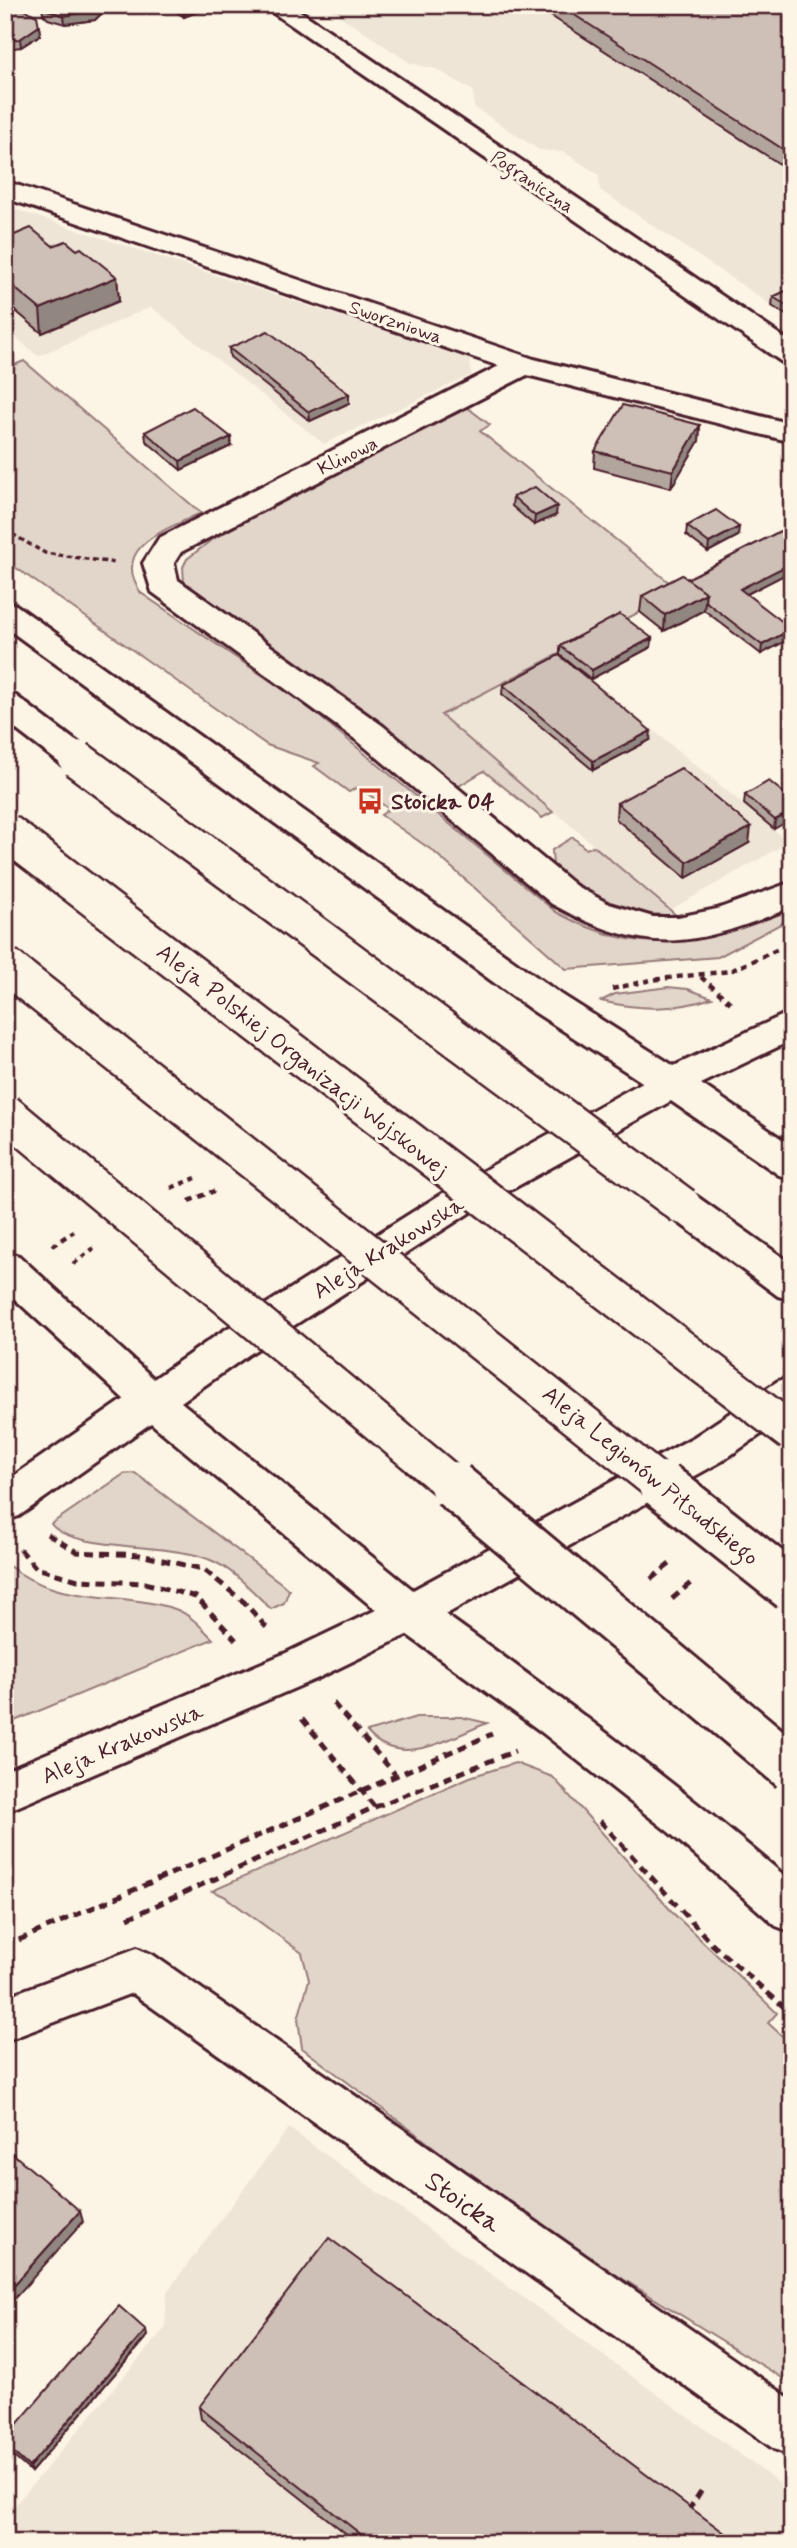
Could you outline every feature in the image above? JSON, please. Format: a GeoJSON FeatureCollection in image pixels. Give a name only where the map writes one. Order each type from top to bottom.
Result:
{"type":"FeatureCollection","features":[{"type":"Feature","properties":{"kind":"main road","name":"Pograniczna"},"geometry":{"type":"LineString","coordinates":[[274,5],[792,356]]}},
{"type":"Feature","properties":{"kind":"main road","name":"Sworzniowa"},"geometry":{"type":"LineString","coordinates":[[5,189],[524,365],[792,433]]}},
{"type":"Feature","properties":{"kind":"main road","name":"Klinowa"},"geometry":{"type":"LineString","coordinates":[[164,554],[524,365]]}},
{"type":"Feature","properties":{"kind":"main road"},"geometry":{"type":"LineString","coordinates":[[164,554],[163,586],[173,595],[371,734],[564,895],[591,911],[653,932],[682,930],[709,926],[792,894]]}},
{"type":"Feature","properties":{"kind":"main road"},"geometry":{"type":"LineString","coordinates":[[5,612],[546,1002],[673,1083],[792,1165]]}},
{"type":"Feature","properties":{"kind":"main road"},"geometry":{"type":"LineString","coordinates":[[5,704],[792,1285]]}},
{"type":"Feature","properties":{"kind":"main road","name":"Aleja Polskiej Organizacji Wojskowej"},"geometry":{"type":"LineString","coordinates":[[5,831],[792,1433]]}},
{"type":"Feature","properties":{"kind":"main road","name":"Aleja Legionów Piłsudskiego"},"geometry":{"type":"LineString","coordinates":[[5,965],[792,1588]]}},
{"type":"Feature","properties":{"kind":"main road","name":"Aleja Krakowska"},"geometry":{"type":"LineString","coordinates":[[12,1514],[152,1401],[234,1344],[456,1202],[673,1083],[792,1024]]}},
{"type":"Feature","properties":{"kind":"main road"},"geometry":{"type":"LineString","coordinates":[[5,1112],[792,1768]]}},
{"type":"Feature","properties":{"kind":"main road"},"geometry":{"type":"LineString","coordinates":[[5,1267],[152,1401],[410,1613],[686,1819],[792,1911]]}},
{"type":"Feature","properties":{"kind":"main road","name":"Aleja Krakowska"},"geometry":{"type":"LineString","coordinates":[[5,1792],[285,1674],[410,1613],[708,1448],[792,1392]]}},
{"type":"Feature","properties":{"kind":"main road","name":"Stoicka"},"geometry":{"type":"LineString","coordinates":[[5,2019],[137,1970],[792,2431]]}},
{"type":"Feature","properties":{"kind":"path"},"geometry":{"type":"LineString","coordinates":[[5,530],[45,553],[103,563],[164,554]]}},
{"type":"Feature","properties":{"kind":"path"},"geometry":{"type":"LineString","coordinates":[[607,990],[651,980],[701,977],[750,964],[781,947]]}},
{"type":"Feature","properties":{"kind":"path"},"geometry":{"type":"LineString","coordinates":[[701,977],[724,997]]}},
{"type":"Feature","properties":{"kind":"path"},"geometry":{"type":"LineString","coordinates":[[12,1514],[36,1568],[78,1580],[145,1583],[196,1597],[395,1774]]}},
{"type":"Feature","properties":{"kind":"path"},"geometry":{"type":"LineString","coordinates":[[12,1514],[77,1552],[140,1555],[203,1569],[244,1602],[285,1674],[375,1807]]}},
{"type":"Feature","properties":{"kind":"path"},"geometry":{"type":"LineString","coordinates":[[646,1585],[665,1565],[678,1560]]}},
{"type":"Feature","properties":{"kind":"path"},"geometry":{"type":"LineString","coordinates":[[668,1603],[687,1584],[698,1579]]}},
{"type":"Feature","properties":{"kind":"path"},"geometry":{"type":"LineString","coordinates":[[5,1946],[361,1787],[494,1733],[529,1700]]}},
{"type":"Feature","properties":{"kind":"path"},"geometry":{"type":"LineString","coordinates":[[117,1922],[375,1807],[518,1750],[527,1756]]}},
{"type":"Feature","properties":{"kind":"path"},"geometry":{"type":"LineString","coordinates":[[593,1814],[713,1945],[792,2014]]}},
{"type":"Feature","properties":{"kind":"path"},"geometry":{"type":"LineString","coordinates":[[684,2517],[701,2491]]}},
{"type":"Feature","properties":{"kind":"shaded area"},"geometry":{"type":"Polygon","coordinates":[[[324,5],[792,5],[792,319],[600,190],[599,175],[564,152],[539,150],[474,107],[473,91],[436,69],[410,63],[324,5]]]}},
{"type":"Feature","properties":{"kind":"shaded area"},"geometry":{"type":"Polygon","coordinates":[[[5,206],[470,359],[471,375],[324,444],[151,307],[38,356],[5,329],[5,206]]]}},
{"type":"Feature","properties":{"kind":"shaded area"},"geometry":{"type":"Polygon","coordinates":[[[24,361],[201,513],[159,533],[137,551],[132,563],[133,577],[141,593],[306,705],[556,912],[618,937],[647,942],[701,938],[730,931],[792,909],[792,918],[718,957],[566,969],[433,851],[381,815],[389,809],[358,787],[349,792],[314,766],[319,763],[267,745],[5,560],[5,369],[24,361]]]}},
{"type":"Feature","properties":{"kind":"shaded area"},"geometry":{"type":"Polygon","coordinates":[[[468,408],[490,425],[480,431],[680,591],[441,715],[553,812],[542,818],[484,771],[457,787],[341,695],[213,608],[184,582],[183,567],[187,559],[210,541],[314,481],[468,408]]]}},
{"type":"Feature","properties":{"kind":"shaded area"},"geometry":{"type":"Polygon","coordinates":[[[560,655],[789,842],[670,910],[441,715],[560,655]]]}},
{"type":"Feature","properties":{"kind":"shaded area"},"geometry":{"type":"Polygon","coordinates":[[[573,837],[586,849],[594,846],[676,915],[640,913],[625,909],[582,888],[553,867],[552,850],[573,837]]]}},
{"type":"Feature","properties":{"kind":"shaded area"},"geometry":{"type":"Polygon","coordinates":[[[668,987],[688,989],[712,998],[657,1008],[601,1001],[615,994],[668,987]]]}},
{"type":"Feature","properties":{"kind":"shaded area"},"geometry":{"type":"Polygon","coordinates":[[[135,1473],[281,1583],[289,1590],[284,1603],[271,1609],[234,1574],[208,1559],[191,1554],[78,1539],[62,1533],[51,1524],[124,1474],[135,1473]]]}},
{"type":"Feature","properties":{"kind":"shaded area"},"geometry":{"type":"Polygon","coordinates":[[[5,1563],[25,1577],[67,1592],[153,1603],[175,1609],[191,1618],[213,1639],[5,1725],[5,1563]]]}},
{"type":"Feature","properties":{"kind":"shaded area"},"geometry":{"type":"Polygon","coordinates":[[[416,1717],[461,1717],[487,1723],[441,1742],[409,1750],[394,1749],[380,1743],[367,1732],[416,1717]]]}},
{"type":"Feature","properties":{"kind":"shaded area"},"geometry":{"type":"Polygon","coordinates":[[[515,1763],[553,1777],[674,1914],[777,2013],[768,2023],[792,2045],[792,2384],[544,2230],[302,2048],[298,2019],[309,1980],[302,1953],[224,1896],[212,1891],[470,1777],[515,1763]]]}},
{"type":"Feature","properties":{"kind":"shaded area"},"geometry":{"type":"Polygon","coordinates":[[[289,2128],[792,2492],[792,2543],[5,2543],[5,2517],[165,2328],[167,2292],[289,2128]]]}},
{"type":"Feature","properties":{"kind":"building"},"geometry":{"type":"Polygon","coordinates":[[[42,5],[100,5],[94,11],[64,16],[47,10],[42,5]]]}},
{"type":"Feature","properties":{"kind":"building"},"geometry":{"type":"Polygon","coordinates":[[[559,5],[792,5],[792,155],[559,5]]]}},
{"type":"Feature","properties":{"kind":"building"},"geometry":{"type":"Polygon","coordinates":[[[23,9],[37,16],[39,26],[20,39],[5,40],[5,10],[23,9]]]}},
{"type":"Feature","properties":{"kind":"building"},"geometry":{"type":"Polygon","coordinates":[[[31,228],[53,246],[66,241],[77,250],[81,248],[117,277],[40,309],[5,280],[5,239],[31,228]]]}},
{"type":"Feature","properties":{"kind":"building"},"geometry":{"type":"Polygon","coordinates":[[[792,288],[792,309],[773,297],[792,288]]]}},
{"type":"Feature","properties":{"kind":"building"},"geometry":{"type":"Polygon","coordinates":[[[268,331],[349,394],[309,412],[229,348],[268,331]]]}},
{"type":"Feature","properties":{"kind":"building"},"geometry":{"type":"Polygon","coordinates":[[[623,405],[700,425],[673,471],[595,451],[623,405]]]}},
{"type":"Feature","properties":{"kind":"building"},"geometry":{"type":"Polygon","coordinates":[[[193,407],[231,437],[180,461],[145,432],[193,407]]]}},
{"type":"Feature","properties":{"kind":"building"},"geometry":{"type":"Polygon","coordinates":[[[535,487],[557,506],[535,516],[513,497],[535,487]]]}},
{"type":"Feature","properties":{"kind":"building"},"geometry":{"type":"Polygon","coordinates":[[[716,510],[739,527],[709,543],[687,526],[716,510]]]}},
{"type":"Feature","properties":{"kind":"building"},"geometry":{"type":"Polygon","coordinates":[[[792,525],[792,563],[740,589],[792,629],[762,645],[705,601],[706,593],[687,579],[792,525]]]}},
{"type":"Feature","properties":{"kind":"building"},"geometry":{"type":"Polygon","coordinates":[[[682,575],[706,593],[665,615],[642,596],[682,575]]]}},
{"type":"Feature","properties":{"kind":"building"},"geometry":{"type":"Polygon","coordinates":[[[620,614],[652,638],[592,670],[560,646],[620,614]]]}},
{"type":"Feature","properties":{"kind":"building"},"geometry":{"type":"Polygon","coordinates":[[[559,655],[651,731],[593,761],[503,685],[559,655]]]}},
{"type":"Feature","properties":{"kind":"building"},"geometry":{"type":"Polygon","coordinates":[[[681,768],[751,827],[687,862],[617,803],[681,768]]]}},
{"type":"Feature","properties":{"kind":"building"},"geometry":{"type":"Polygon","coordinates":[[[769,781],[792,800],[792,811],[775,820],[745,795],[769,781]]]}},
{"type":"Feature","properties":{"kind":"building"},"geometry":{"type":"Polygon","coordinates":[[[5,2147],[80,2211],[5,2295],[5,2147]]]}},
{"type":"Feature","properties":{"kind":"building"},"geometry":{"type":"Polygon","coordinates":[[[329,2238],[738,2543],[372,2543],[199,2407],[329,2238]]]}},
{"type":"Feature","properties":{"kind":"building"},"geometry":{"type":"Polygon","coordinates":[[[119,2306],[146,2330],[29,2467],[5,2445],[5,2438],[119,2306]]]}},
{"type":"Feature","properties":{"kind":"place","name":"Stoicka 04"},"geometry":{"type":"Point","coordinates":[370,801]}}]}
